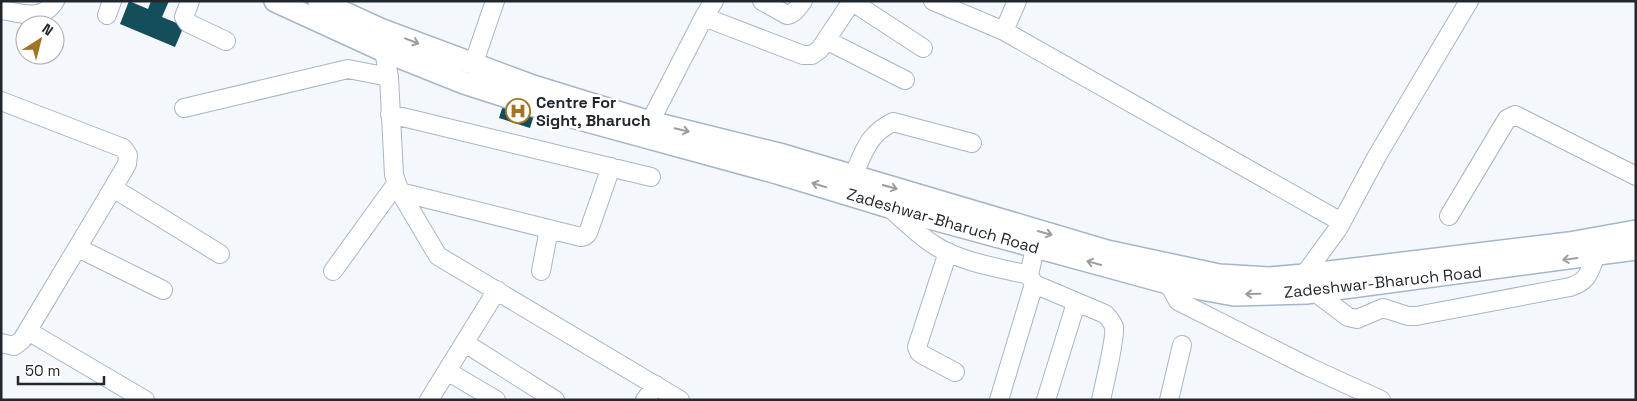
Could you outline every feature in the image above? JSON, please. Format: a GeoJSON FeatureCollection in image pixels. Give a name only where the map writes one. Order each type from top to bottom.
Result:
{"type":"FeatureCollection","features":[{"type":"Feature","properties":{"kind":"main road","name":"Zadeshwar-Bharuch Road"},"geometry":{"type":"LineString","coordinates":[[275,1],[384,51],[464,83],[554,112],[1168,284],[1234,294],[1596,255],[1636,249]]}},
{"type":"Feature","properties":{"kind":"main road","name":"Zadeshwar-Bharuch Road"},"geometry":{"type":"LineString","coordinates":[[331,4],[380,29],[473,65],[533,86],[650,122],[783,155],[1107,251],[1219,275],[1269,278],[1306,287],[1376,265],[1569,243],[1636,230]]}},
{"type":"Feature","properties":{"kind":"street"},"geometry":{"type":"LineString","coordinates":[[1,10],[40,15],[50,10],[55,1]]}},
{"type":"Feature","properties":{"kind":"street"},"geometry":{"type":"LineString","coordinates":[[190,1],[184,17],[188,23],[226,41]]}},
{"type":"Feature","properties":{"kind":"street"},"geometry":{"type":"LineString","coordinates":[[473,65],[495,1]]}},
{"type":"Feature","properties":{"kind":"street"},"geometry":{"type":"LineString","coordinates":[[650,122],[714,1]]}},
{"type":"Feature","properties":{"kind":"street"},"geometry":{"type":"LineString","coordinates":[[762,1],[786,16],[791,15],[803,1]]}},
{"type":"Feature","properties":{"kind":"street"},"geometry":{"type":"LineString","coordinates":[[704,17],[804,55],[812,55],[820,49],[852,1],[923,48]]}},
{"type":"Feature","properties":{"kind":"street"},"geometry":{"type":"LineString","coordinates":[[933,1],[1004,31],[1336,219],[1340,225]]}},
{"type":"Feature","properties":{"kind":"street"},"geometry":{"type":"LineString","coordinates":[[1004,31],[1017,1]]}},
{"type":"Feature","properties":{"kind":"street"},"geometry":{"type":"LineString","coordinates":[[1469,1],[1377,156],[1306,287],[1348,317],[1357,319],[1383,308],[1408,316],[1416,316],[1581,284],[1586,278],[1596,255]]}},
{"type":"Feature","properties":{"kind":"street"},"geometry":{"type":"LineString","coordinates":[[380,29],[388,77],[394,175],[398,188],[438,256],[680,400]]}},
{"type":"Feature","properties":{"kind":"street"},"geometry":{"type":"LineString","coordinates":[[826,40],[904,80]]}},
{"type":"Feature","properties":{"kind":"street"},"geometry":{"type":"LineString","coordinates":[[184,108],[348,69],[388,77]]}},
{"type":"Feature","properties":{"kind":"street"},"geometry":{"type":"LineString","coordinates":[[1,101],[123,148],[128,155],[126,164],[113,188],[22,340],[14,346],[1,343]]}},
{"type":"Feature","properties":{"kind":"street"},"geometry":{"type":"LineString","coordinates":[[390,114],[651,177]]}},
{"type":"Feature","properties":{"kind":"street"},"geometry":{"type":"LineString","coordinates":[[1449,216],[1507,119],[1515,116],[1636,176]]}},
{"type":"Feature","properties":{"kind":"street"},"geometry":{"type":"LineString","coordinates":[[853,176],[869,141],[880,128],[893,122],[972,143]]}},
{"type":"Feature","properties":{"kind":"street"},"geometry":{"type":"LineString","coordinates":[[398,188],[581,237],[588,233],[611,167]]}},
{"type":"Feature","properties":{"kind":"street"},"geometry":{"type":"LineString","coordinates":[[113,188],[220,254]]}},
{"type":"Feature","properties":{"kind":"street"},"geometry":{"type":"LineString","coordinates":[[333,271],[398,188]]}},
{"type":"Feature","properties":{"kind":"street"},"geometry":{"type":"LineString","coordinates":[[888,206],[920,234],[948,252],[1032,280],[1076,303],[1105,314],[1111,320],[1114,328],[1101,400]]}},
{"type":"Feature","properties":{"kind":"street"},"geometry":{"type":"LineString","coordinates":[[541,271],[549,229]]}},
{"type":"Feature","properties":{"kind":"street"},"geometry":{"type":"LineString","coordinates":[[78,248],[163,290]]}},
{"type":"Feature","properties":{"kind":"street"},"geometry":{"type":"LineString","coordinates":[[999,400],[1032,280],[1035,248]]}},
{"type":"Feature","properties":{"kind":"street"},"geometry":{"type":"LineString","coordinates":[[948,252],[917,347],[923,356],[955,372]]}},
{"type":"Feature","properties":{"kind":"street"},"geometry":{"type":"LineString","coordinates":[[1168,284],[1178,301],[1309,367],[1381,400]]}},
{"type":"Feature","properties":{"kind":"street"},"geometry":{"type":"LineString","coordinates":[[429,400],[497,290]]}},
{"type":"Feature","properties":{"kind":"street"},"geometry":{"type":"LineString","coordinates":[[1046,400],[1076,303]]}},
{"type":"Feature","properties":{"kind":"street"},"geometry":{"type":"LineString","coordinates":[[28,331],[145,400]]}},
{"type":"Feature","properties":{"kind":"street"},"geometry":{"type":"LineString","coordinates":[[465,343],[555,400]]}},
{"type":"Feature","properties":{"kind":"street"},"geometry":{"type":"LineString","coordinates":[[1169,400],[1182,344]]}},
{"type":"Feature","properties":{"kind":"street"},"geometry":{"type":"LineString","coordinates":[[447,371],[496,400]]}},
{"type":"Feature","properties":{"kind":"street"},"geometry":{"type":"LineString","coordinates":[[645,400],[656,385]]}},
{"type":"Feature","properties":{"kind":"building"},"geometry":{"type":"Polygon","coordinates":[[[129,1],[148,9],[151,1],[169,1],[162,17],[184,26],[175,47],[120,24],[129,1]]]}},
{"type":"Feature","properties":{"kind":"building"},"geometry":{"type":"Polygon","coordinates":[[[504,102],[535,112],[530,128],[499,118],[504,102]]]}},
{"type":"Feature","properties":{"kind":"place","name":"Centre For Sight, Bharuch"},"geometry":{"type":"Point","coordinates":[518,111]}}]}
